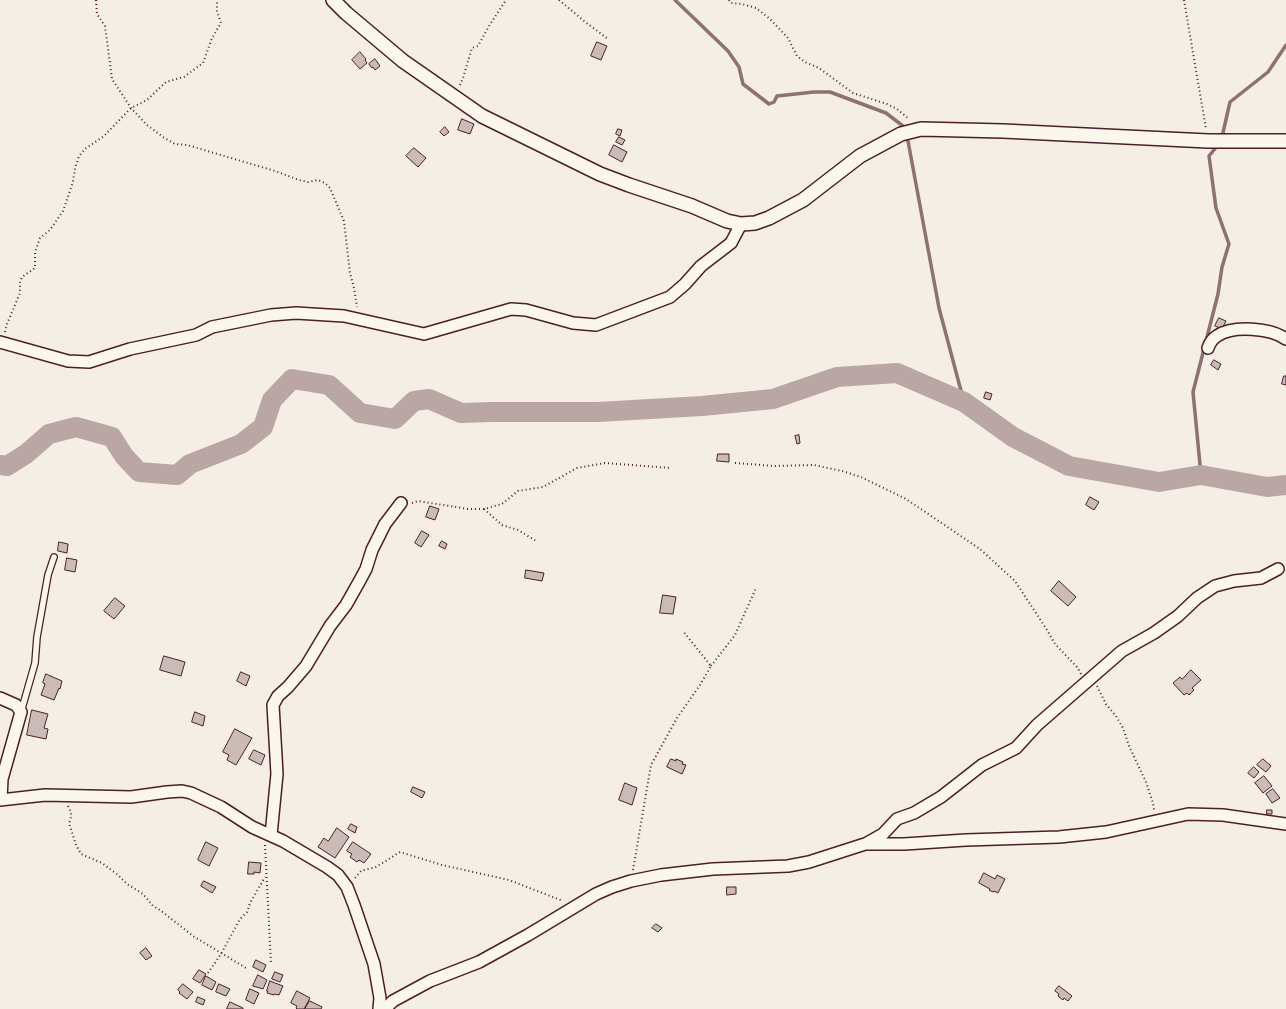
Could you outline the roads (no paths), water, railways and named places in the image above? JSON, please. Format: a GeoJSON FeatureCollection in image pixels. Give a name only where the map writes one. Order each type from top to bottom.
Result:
{"type":"FeatureCollection","features":[{"type":"Feature","properties":{"kind":"street"},"geometry":{"type":"LineString","coordinates":[[333,0],[346,13],[403,61],[482,116],[600,174],[692,206],[727,221],[741,224],[755,223],[787,209],[803,200],[860,156],[901,134],[921,129],[1003,131],[1208,142],[1286,141]]}},
{"type":"Feature","properties":{"kind":"street"},"geometry":{"type":"LineString","coordinates":[[2,342],[68,361],[89,362],[130,350],[196,335],[212,327],[271,315],[296,313],[344,316],[424,334],[511,309],[526,310],[573,323],[596,324],[670,297],[685,284],[701,266],[731,243],[741,224]]}},
{"type":"Feature","properties":{"kind":"street"},"geometry":{"type":"LineString","coordinates":[[1208,348],[1212,340],[1218,334],[1230,330],[1244,329],[1269,331],[1286,339]]}},
{"type":"Feature","properties":{"kind":"street"},"geometry":{"type":"LineString","coordinates":[[267,834],[277,774],[273,705],[278,696],[306,666],[330,626],[346,605],[366,569],[372,550],[385,524],[401,503]]}},
{"type":"Feature","properties":{"kind":"street"},"geometry":{"type":"LineString","coordinates":[[385,1009],[393,1001],[430,981],[479,962],[596,894],[612,887],[631,881],[660,875],[712,869],[788,866],[809,862],[865,844],[883,834],[897,819],[914,814],[941,797],[982,766],[1016,748],[1037,725],[1122,651],[1154,633],[1178,616],[1197,598],[1216,586],[1234,581],[1261,578],[1278,569]]}},
{"type":"Feature","properties":{"kind":"street"},"geometry":{"type":"LineString","coordinates":[[0,698],[16,705],[21,712],[2,779],[0,800],[45,795],[131,797],[182,791],[191,793],[221,807],[252,827],[327,867],[338,875],[347,887],[374,964],[380,998],[379,1009]]}},
{"type":"Feature","properties":{"kind":"street"},"geometry":{"type":"LineString","coordinates":[[865,844],[904,844],[1059,837],[1106,832],[1188,814],[1223,815],[1286,824]]}},
{"type":"Feature","properties":{"kind":"lane"},"geometry":{"type":"LineString","coordinates":[[21,712],[36,663],[37,637],[48,575],[54,557]]}},
{"type":"Feature","properties":{"kind":"waterway"},"geometry":{"type":"LineString","coordinates":[[675,0],[728,51],[739,67],[743,84],[769,104],[774,102],[777,96],[814,92],[830,92],[886,113],[903,126]]}},
{"type":"Feature","properties":{"kind":"waterway"},"geometry":{"type":"LineString","coordinates":[[1222,137],[1230,102],[1268,72],[1286,45]]}},
{"type":"Feature","properties":{"kind":"waterway"},"geometry":{"type":"LineString","coordinates":[[908,141],[939,308],[964,402]]}},
{"type":"Feature","properties":{"kind":"waterway"},"geometry":{"type":"LineString","coordinates":[[1201,475],[1193,392],[1218,294],[1222,267],[1229,244],[1216,208],[1209,156],[1218,145]]}},
{"type":"Feature","properties":{"kind":"waterway"},"geometry":{"type":"LineString","coordinates":[[0,465],[7,466],[26,454],[49,434],[76,427],[112,437],[124,456],[139,472],[177,475],[190,464],[241,444],[263,427],[272,400],[292,379],[329,385],[360,413],[395,419],[414,401],[429,399],[461,413],[598,412],[702,406],[773,399],[837,377],[897,373],[964,402],[1013,437],[1069,466],[1159,482],[1201,475],[1267,487],[1286,485]]}}]}
